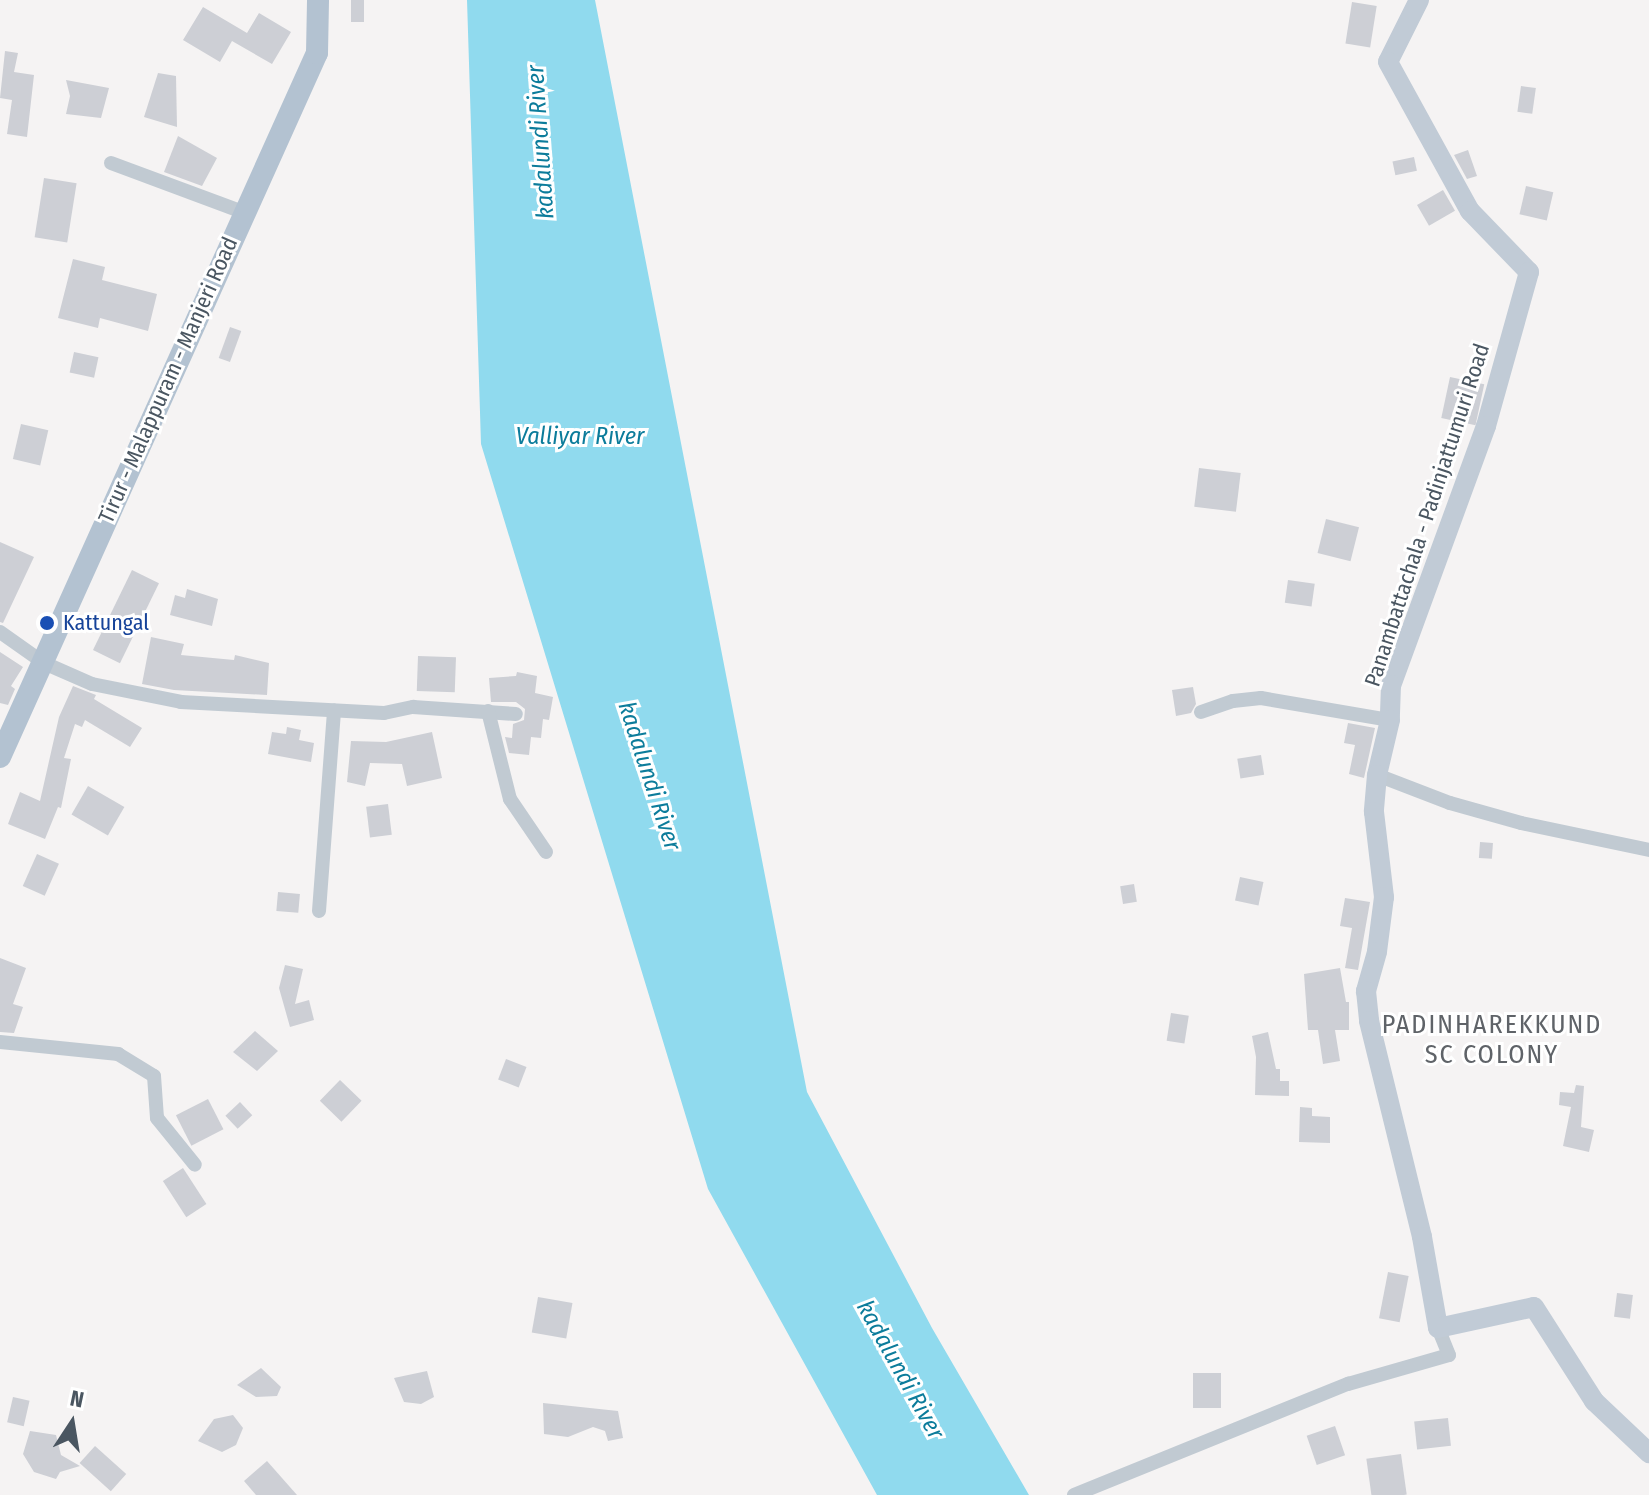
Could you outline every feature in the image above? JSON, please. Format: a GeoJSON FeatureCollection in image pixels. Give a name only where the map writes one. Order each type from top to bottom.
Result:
{"type":"FeatureCollection","features":[{"type":"Feature","properties":{"kind":"main road","name":"Tirur - Malappuram - Manjeri Road"},"geometry":{"type":"LineString","coordinates":[[0,757],[317,53],[318,0]]}},
{"type":"Feature","properties":{"kind":"main road","name":"Panambattachala - Padinjattumuri Road"},"geometry":{"type":"LineString","coordinates":[[1419,0],[1388,62],[1470,211],[1529,272],[1486,426],[1391,685],[1390,720],[1377,775],[1374,812],[1384,897],[1377,952],[1366,991],[1369,1021],[1422,1237],[1438,1328]]}},
{"type":"Feature","properties":{"kind":"main road"},"geometry":{"type":"LineString","coordinates":[[1438,1328],[1534,1307],[1594,1401],[1649,1453]]}},
{"type":"Feature","properties":{"kind":"street"},"geometry":{"type":"LineString","coordinates":[[111,163],[243,212]]}},
{"type":"Feature","properties":{"kind":"street"},"geometry":{"type":"LineString","coordinates":[[0,632],[44,663],[92,684],[181,702],[384,713],[413,707],[516,714]]}},
{"type":"Feature","properties":{"kind":"street"},"geometry":{"type":"LineString","coordinates":[[1201,712],[1233,701],[1261,698],[1390,720]]}},
{"type":"Feature","properties":{"kind":"street"},"geometry":{"type":"LineString","coordinates":[[319,911],[334,711]]}},
{"type":"Feature","properties":{"kind":"street"},"geometry":{"type":"LineString","coordinates":[[488,711],[510,799],[546,852]]}},
{"type":"Feature","properties":{"kind":"street"},"geometry":{"type":"LineString","coordinates":[[1377,775],[1450,803],[1521,823],[1649,850]]}},
{"type":"Feature","properties":{"kind":"street"},"geometry":{"type":"LineString","coordinates":[[0,1042],[32,1048],[118,1054],[154,1076],[157,1118],[195,1165]]}},
{"type":"Feature","properties":{"kind":"street"},"geometry":{"type":"LineString","coordinates":[[1074,1495],[1348,1384],[1449,1355],[1438,1328]]}},
{"type":"Feature","properties":{"kind":"water","name":"Valliyar River"},"geometry":{"type":"Polygon","coordinates":[[[467,0],[595,0],[807,1092],[932,1328],[1029,1495],[877,1495],[708,1189],[481,444],[467,0]]]}},
{"type":"Feature","properties":{"kind":"building"},"geometry":{"type":"Polygon","coordinates":[[[351,0],[364,0],[364,22],[351,22],[351,0]]]}},
{"type":"Feature","properties":{"kind":"building"},"geometry":{"type":"Polygon","coordinates":[[[1352,2],[1377,6],[1370,47],[1345,43],[1352,2]]]}},
{"type":"Feature","properties":{"kind":"building"},"geometry":{"type":"Polygon","coordinates":[[[203,7],[247,33],[259,13],[291,32],[272,64],[232,41],[220,62],[183,40],[203,7]]]}},
{"type":"Feature","properties":{"kind":"building"},"geometry":{"type":"Polygon","coordinates":[[[5,51],[18,53],[14,72],[34,75],[27,137],[7,134],[12,100],[0,98],[5,51]]]}},
{"type":"Feature","properties":{"kind":"building"},"geometry":{"type":"Polygon","coordinates":[[[158,73],[176,76],[177,127],[144,117],[158,73]]]}},
{"type":"Feature","properties":{"kind":"building"},"geometry":{"type":"Polygon","coordinates":[[[66,80],[109,88],[101,118],[66,114],[70,96],[66,80]]]}},
{"type":"Feature","properties":{"kind":"building"},"geometry":{"type":"Polygon","coordinates":[[[1521,86],[1536,88],[1532,114],[1517,112],[1521,86]]]}},
{"type":"Feature","properties":{"kind":"building"},"geometry":{"type":"Polygon","coordinates":[[[178,136],[217,158],[202,186],[164,172],[178,136]]]}},
{"type":"Feature","properties":{"kind":"building"},"geometry":{"type":"Polygon","coordinates":[[[1468,150],[1477,176],[1467,179],[1454,155],[1468,150]]]}},
{"type":"Feature","properties":{"kind":"building"},"geometry":{"type":"Polygon","coordinates":[[[1414,157],[1417,171],[1395,175],[1392,162],[1414,157]]]}},
{"type":"Feature","properties":{"kind":"building"},"geometry":{"type":"Polygon","coordinates":[[[44,178],[77,183],[67,242],[35,237],[44,178]]]}},
{"type":"Feature","properties":{"kind":"building"},"geometry":{"type":"Polygon","coordinates":[[[1526,186],[1553,192],[1547,221],[1519,214],[1526,186]]]}},
{"type":"Feature","properties":{"kind":"building"},"geometry":{"type":"Polygon","coordinates":[[[1443,190],[1455,211],[1429,226],[1417,205],[1443,190]]]}},
{"type":"Feature","properties":{"kind":"building"},"geometry":{"type":"Polygon","coordinates":[[[73,259],[105,267],[102,280],[157,294],[148,331],[100,318],[98,328],[58,318],[73,259]]]}},
{"type":"Feature","properties":{"kind":"building"},"geometry":{"type":"Polygon","coordinates":[[[230,327],[241,331],[230,362],[219,358],[230,327]]]}},
{"type":"Feature","properties":{"kind":"building"},"geometry":{"type":"Polygon","coordinates":[[[74,352],[98,357],[94,378],[70,373],[74,352]]]}},
{"type":"Feature","properties":{"kind":"building"},"geometry":{"type":"Polygon","coordinates":[[[1450,377],[1484,384],[1476,425],[1441,418],[1450,377]]]}},
{"type":"Feature","properties":{"kind":"building"},"geometry":{"type":"Polygon","coordinates":[[[21,424],[48,430],[40,465],[13,459],[21,424]]]}},
{"type":"Feature","properties":{"kind":"building"},"geometry":{"type":"Polygon","coordinates":[[[1199,468],[1241,473],[1236,512],[1194,507],[1199,468]]]}},
{"type":"Feature","properties":{"kind":"building"},"geometry":{"type":"Polygon","coordinates":[[[1326,519],[1359,527],[1351,561],[1318,553],[1326,519]]]}},
{"type":"Feature","properties":{"kind":"building"},"geometry":{"type":"Polygon","coordinates":[[[0,542],[34,557],[3,623],[0,622],[0,542]]]}},
{"type":"Feature","properties":{"kind":"building"},"geometry":{"type":"Polygon","coordinates":[[[132,570],[159,583],[120,663],[93,650],[132,570]]]}},
{"type":"Feature","properties":{"kind":"building"},"geometry":{"type":"Polygon","coordinates":[[[1288,580],[1315,584],[1312,607],[1285,603],[1288,580]]]}},
{"type":"Feature","properties":{"kind":"building"},"geometry":{"type":"Polygon","coordinates":[[[187,589],[218,599],[212,626],[170,615],[175,595],[185,598],[187,589]]]}},
{"type":"Feature","properties":{"kind":"building"},"geometry":{"type":"Polygon","coordinates":[[[151,637],[184,644],[181,655],[234,660],[235,655],[269,663],[267,695],[174,690],[142,684],[151,637]]]}},
{"type":"Feature","properties":{"kind":"building"},"geometry":{"type":"Polygon","coordinates":[[[0,652],[23,667],[11,686],[15,689],[8,705],[0,703],[0,652]]]}},
{"type":"Feature","properties":{"kind":"building"},"geometry":{"type":"Polygon","coordinates":[[[418,656],[456,657],[455,692],[417,691],[418,656]]]}},
{"type":"Feature","properties":{"kind":"building"},"geometry":{"type":"Polygon","coordinates":[[[517,672],[537,676],[535,693],[553,697],[549,720],[543,719],[541,738],[531,737],[529,755],[509,753],[505,737],[512,738],[513,724],[524,720],[525,709],[516,702],[491,702],[489,678],[516,676],[517,672]]]}},
{"type":"Feature","properties":{"kind":"building"},"geometry":{"type":"Polygon","coordinates":[[[73,686],[96,695],[94,699],[142,728],[130,747],[85,720],[82,727],[75,724],[64,758],[71,759],[61,808],[58,807],[45,839],[8,824],[20,792],[40,801],[59,717],[73,686]]]}},
{"type":"Feature","properties":{"kind":"building"},"geometry":{"type":"Polygon","coordinates":[[[1193,687],[1196,704],[1191,713],[1176,716],[1172,690],[1193,687]]]}},
{"type":"Feature","properties":{"kind":"building"},"geometry":{"type":"Polygon","coordinates":[[[1348,723],[1375,728],[1364,778],[1349,774],[1355,745],[1344,743],[1348,723]]]}},
{"type":"Feature","properties":{"kind":"building"},"geometry":{"type":"Polygon","coordinates":[[[287,727],[301,730],[299,740],[314,743],[311,762],[268,754],[272,732],[286,734],[287,727]]]}},
{"type":"Feature","properties":{"kind":"building"},"geometry":{"type":"Polygon","coordinates":[[[432,732],[442,778],[407,786],[402,764],[370,763],[365,786],[347,782],[351,741],[386,742],[432,732]]]}},
{"type":"Feature","properties":{"kind":"building"},"geometry":{"type":"Polygon","coordinates":[[[1261,755],[1264,775],[1240,779],[1237,759],[1261,755]]]}},
{"type":"Feature","properties":{"kind":"building"},"geometry":{"type":"Polygon","coordinates":[[[88,786],[124,807],[108,836],[72,815],[88,786]]]}},
{"type":"Feature","properties":{"kind":"building"},"geometry":{"type":"Polygon","coordinates":[[[388,804],[392,835],[370,837],[366,807],[388,804]]]}},
{"type":"Feature","properties":{"kind":"building"},"geometry":{"type":"Polygon","coordinates":[[[1480,842],[1493,843],[1492,859],[1479,858],[1480,842]]]}},
{"type":"Feature","properties":{"kind":"building"},"geometry":{"type":"Polygon","coordinates":[[[37,854],[59,864],[45,896],[23,886],[37,854]]]}},
{"type":"Feature","properties":{"kind":"building"},"geometry":{"type":"Polygon","coordinates":[[[1240,877],[1263,882],[1258,905],[1235,900],[1240,877]]]}},
{"type":"Feature","properties":{"kind":"building"},"geometry":{"type":"Polygon","coordinates":[[[1134,884],[1137,902],[1123,904],[1120,886],[1134,884]]]}},
{"type":"Feature","properties":{"kind":"building"},"geometry":{"type":"Polygon","coordinates":[[[278,892],[300,894],[298,913],[276,911],[278,892]]]}},
{"type":"Feature","properties":{"kind":"building"},"geometry":{"type":"Polygon","coordinates":[[[1345,898],[1370,902],[1358,970],[1345,968],[1352,928],[1340,926],[1345,898]]]}},
{"type":"Feature","properties":{"kind":"building"},"geometry":{"type":"Polygon","coordinates":[[[0,958],[26,968],[13,1004],[23,1007],[14,1033],[0,1032],[0,958]]]}},
{"type":"Feature","properties":{"kind":"building"},"geometry":{"type":"Polygon","coordinates":[[[285,965],[303,969],[295,1004],[309,1000],[314,1020],[290,1027],[279,988],[285,965]]]}},
{"type":"Feature","properties":{"kind":"building"},"geometry":{"type":"Polygon","coordinates":[[[1340,968],[1346,1002],[1349,1002],[1349,1030],[1335,1030],[1340,1061],[1323,1064],[1318,1030],[1308,1030],[1304,974],[1340,968]]]}},
{"type":"Feature","properties":{"kind":"building"},"geometry":{"type":"Polygon","coordinates":[[[1171,1013],[1189,1016],[1184,1043],[1167,1041],[1171,1013]]]}},
{"type":"Feature","properties":{"kind":"building"},"geometry":{"type":"Polygon","coordinates":[[[255,1031],[278,1051],[257,1071],[233,1052],[255,1031]]]}},
{"type":"Feature","properties":{"kind":"building"},"geometry":{"type":"Polygon","coordinates":[[[1268,1032],[1276,1069],[1280,1069],[1280,1081],[1289,1081],[1289,1096],[1255,1095],[1256,1057],[1252,1036],[1268,1032]]]}},
{"type":"Feature","properties":{"kind":"building"},"geometry":{"type":"Polygon","coordinates":[[[506,1059],[527,1067],[519,1087],[498,1080],[506,1059]]]}},
{"type":"Feature","properties":{"kind":"building"},"geometry":{"type":"Polygon","coordinates":[[[340,1080],[362,1101],[341,1122],[320,1101],[340,1080]]]}},
{"type":"Feature","properties":{"kind":"building"},"geometry":{"type":"Polygon","coordinates":[[[1576,1085],[1584,1086],[1581,1127],[1594,1130],[1589,1152],[1563,1146],[1571,1107],[1559,1105],[1560,1092],[1574,1093],[1576,1085]]]}},
{"type":"Feature","properties":{"kind":"building"},"geometry":{"type":"Polygon","coordinates":[[[208,1099],[223,1129],[191,1146],[176,1115],[208,1099]]]}},
{"type":"Feature","properties":{"kind":"building"},"geometry":{"type":"Polygon","coordinates":[[[240,1102],[252,1115],[238,1129],[225,1116],[240,1102]]]}},
{"type":"Feature","properties":{"kind":"building"},"geometry":{"type":"Polygon","coordinates":[[[1300,1107],[1312,1108],[1312,1116],[1330,1117],[1330,1143],[1299,1142],[1300,1107]]]}},
{"type":"Feature","properties":{"kind":"building"},"geometry":{"type":"Polygon","coordinates":[[[183,1168],[206,1204],[186,1217],[163,1181],[183,1168]]]}},
{"type":"Feature","properties":{"kind":"building"},"geometry":{"type":"Polygon","coordinates":[[[1388,1272],[1409,1276],[1400,1322],[1379,1318],[1388,1272]]]}},
{"type":"Feature","properties":{"kind":"building"},"geometry":{"type":"Polygon","coordinates":[[[1617,1293],[1633,1295],[1630,1319],[1614,1317],[1617,1293]]]}},
{"type":"Feature","properties":{"kind":"building"},"geometry":{"type":"Polygon","coordinates":[[[538,1297],[572,1303],[566,1339],[532,1332],[538,1297]]]}},
{"type":"Feature","properties":{"kind":"building"},"geometry":{"type":"Polygon","coordinates":[[[261,1368],[281,1387],[277,1396],[256,1397],[237,1385],[261,1368]]]}},
{"type":"Feature","properties":{"kind":"building"},"geometry":{"type":"Polygon","coordinates":[[[427,1371],[434,1397],[421,1404],[404,1402],[394,1378],[427,1371]]]}},
{"type":"Feature","properties":{"kind":"building"},"geometry":{"type":"Polygon","coordinates":[[[1193,1373],[1221,1373],[1221,1408],[1193,1408],[1193,1373]]]}},
{"type":"Feature","properties":{"kind":"building"},"geometry":{"type":"Polygon","coordinates":[[[13,1397],[30,1401],[24,1426],[7,1422],[13,1397]]]}},
{"type":"Feature","properties":{"kind":"building"},"geometry":{"type":"Polygon","coordinates":[[[543,1403],[618,1411],[623,1438],[608,1441],[605,1431],[593,1427],[568,1437],[544,1434],[543,1403]]]}},
{"type":"Feature","properties":{"kind":"building"},"geometry":{"type":"Polygon","coordinates":[[[233,1415],[243,1428],[236,1445],[222,1452],[198,1441],[214,1419],[233,1415]]]}},
{"type":"Feature","properties":{"kind":"building"},"geometry":{"type":"Polygon","coordinates":[[[1448,1418],[1451,1446],[1417,1449],[1414,1422],[1448,1418]]]}},
{"type":"Feature","properties":{"kind":"building"},"geometry":{"type":"Polygon","coordinates":[[[1335,1426],[1345,1455],[1317,1465],[1307,1436],[1335,1426]]]}},
{"type":"Feature","properties":{"kind":"building"},"geometry":{"type":"Polygon","coordinates":[[[30,1431],[56,1435],[61,1455],[80,1466],[60,1472],[56,1479],[34,1472],[23,1454],[30,1431]]]}},
{"type":"Feature","properties":{"kind":"building"},"geometry":{"type":"Polygon","coordinates":[[[95,1446],[126,1474],[111,1491],[80,1463],[95,1446]]]}},
{"type":"Feature","properties":{"kind":"building"},"geometry":{"type":"Polygon","coordinates":[[[1401,1454],[1407,1495],[1371,1495],[1366,1459],[1401,1454]]]}},
{"type":"Feature","properties":{"kind":"building"},"geometry":{"type":"Polygon","coordinates":[[[267,1461],[297,1495],[256,1495],[244,1481],[267,1461]]]}},
{"type":"Feature","properties":{"kind":"place","name":"Kattungal"},"geometry":{"type":"Point","coordinates":[47,623]}},
{"type":"Feature","properties":{"kind":"district","name":"PADINHAREKKUND SC COLONY"},"geometry":{"type":"Point","coordinates":[1492,1040]}},
{"type":"Feature","properties":{"kind":"water label","name":"kadalundi River"},"geometry":{"type":"Point","coordinates":[541,142]}},
{"type":"Feature","properties":{"kind":"water label","name":"kadalundi River"},"geometry":{"type":"Point","coordinates":[649,776]}},
{"type":"Feature","properties":{"kind":"water label","name":"kadalundi River"},"geometry":{"type":"Point","coordinates":[900,1370]}}]}
